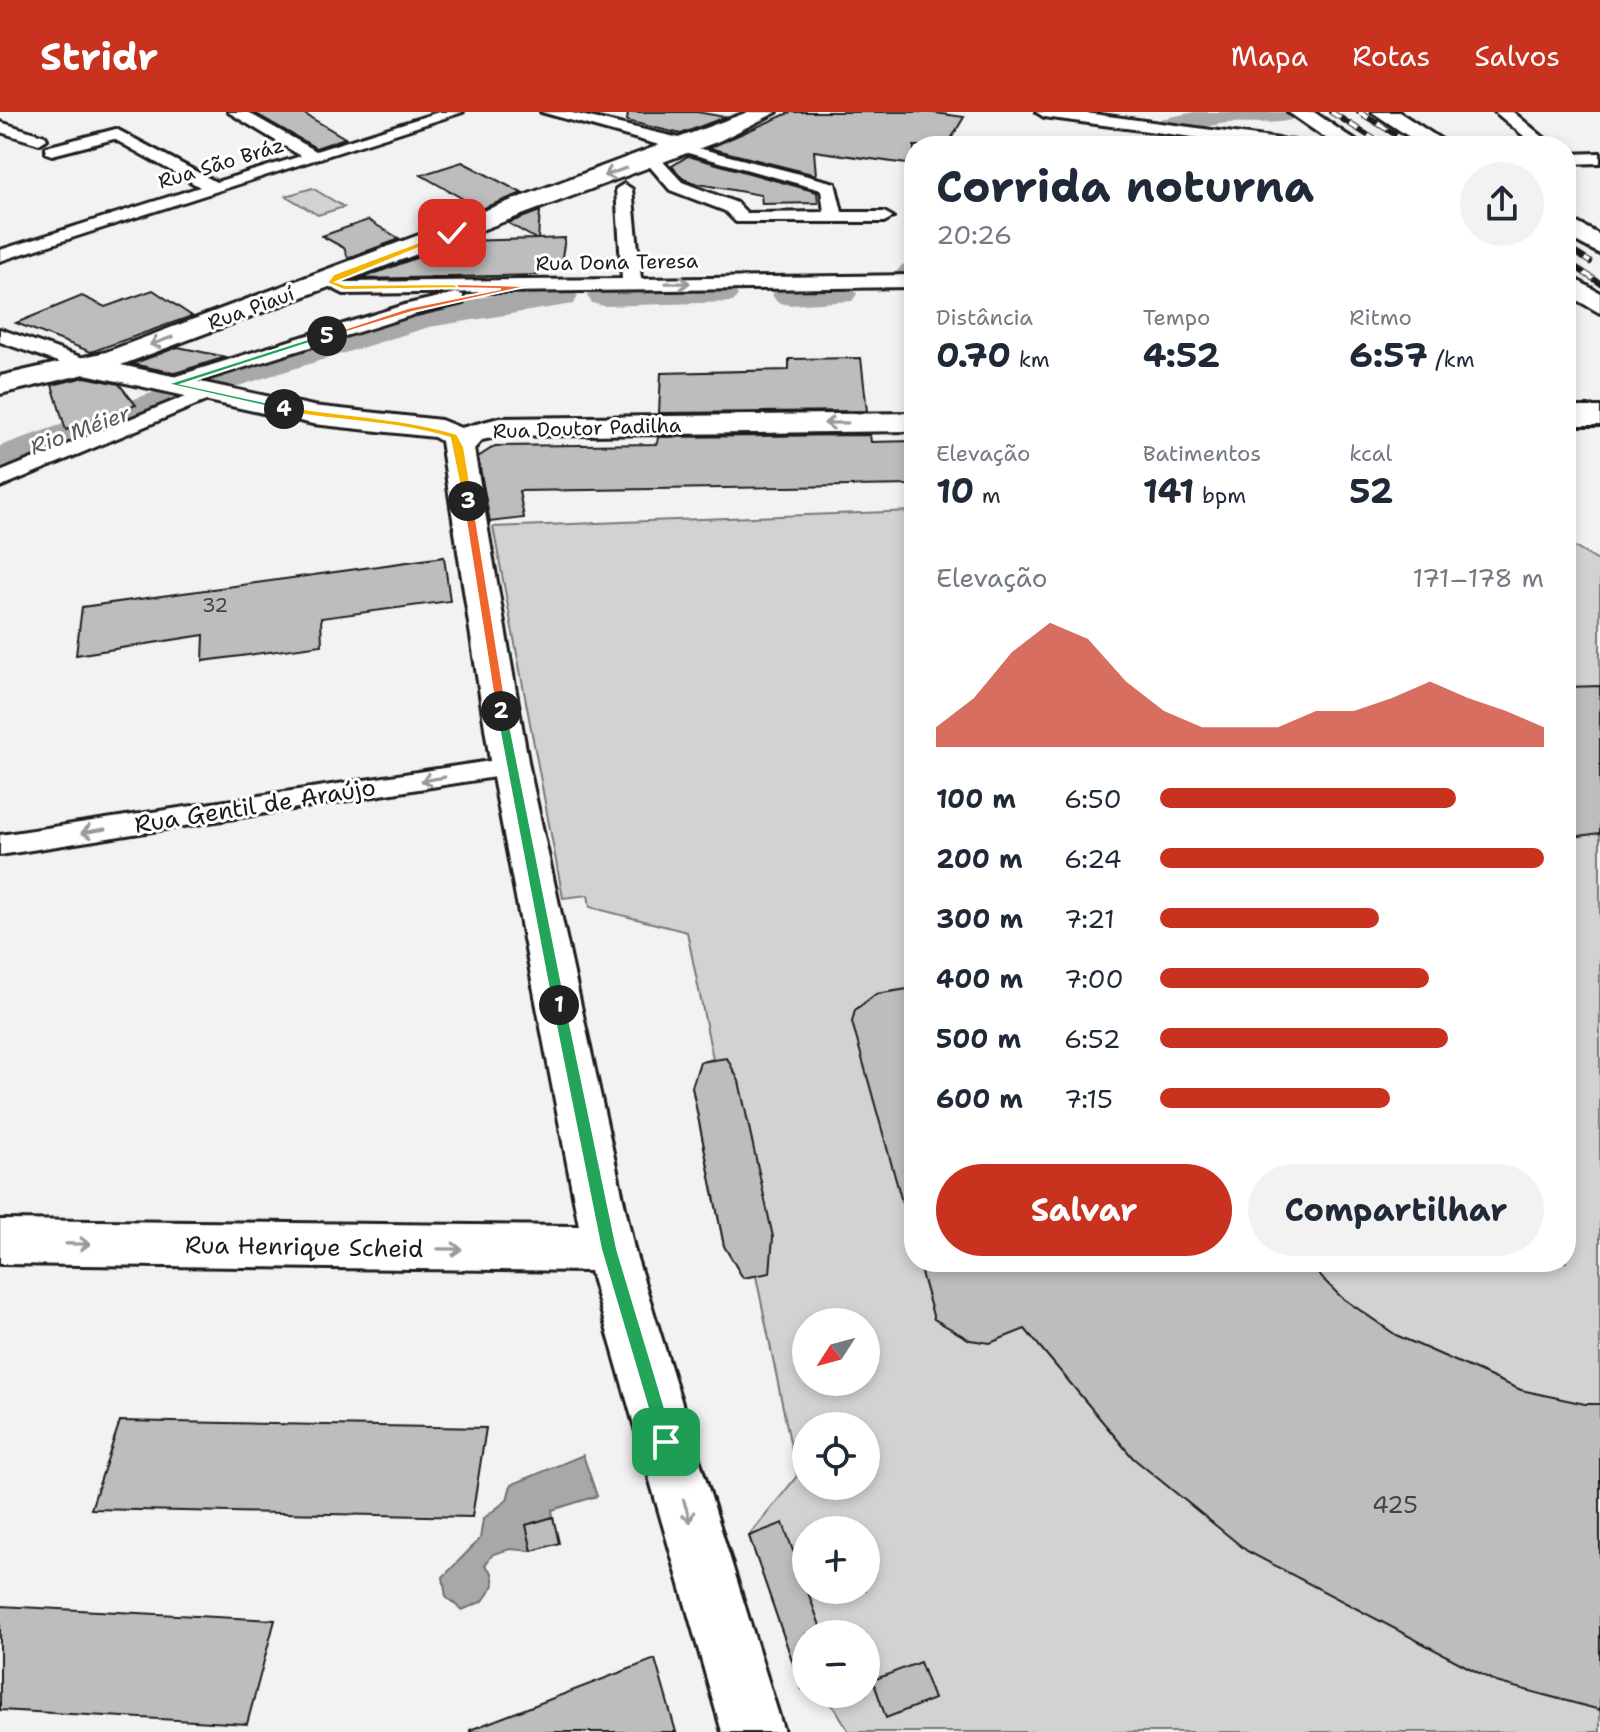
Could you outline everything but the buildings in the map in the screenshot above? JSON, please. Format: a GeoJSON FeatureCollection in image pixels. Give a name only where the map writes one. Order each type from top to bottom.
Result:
{"type":"FeatureCollection","features":[{"type":"Feature","properties":{"kind":"main road"},"geometry":{"type":"LineString","coordinates":[[1383,112],[1423,136]]}},
{"type":"Feature","properties":{"kind":"main road"},"geometry":{"type":"LineString","coordinates":[[1576,231],[1600,246]]}},
{"type":"Feature","properties":{"kind":"street"},"geometry":{"type":"LineString","coordinates":[[236,112],[315,157]]}},
{"type":"Feature","properties":{"kind":"street","name":"Rua São Bráz"},"geometry":{"type":"LineString","coordinates":[[0,256],[455,112]]}},
{"type":"Feature","properties":{"kind":"street"},"geometry":{"type":"LineString","coordinates":[[549,112],[829,187],[834,218]]}},
{"type":"Feature","properties":{"kind":"street","name":"Rua Piauí"},"geometry":{"type":"LineString","coordinates":[[0,385],[88,366],[337,276],[766,112]]}},
{"type":"Feature","properties":{"kind":"street"},"geometry":{"type":"LineString","coordinates":[[1044,112],[1093,126],[1194,136]]}},
{"type":"Feature","properties":{"kind":"street"},"geometry":{"type":"LineString","coordinates":[[1299,112],[1336,136]]}},
{"type":"Feature","properties":{"kind":"street"},"geometry":{"type":"LineString","coordinates":[[1503,112],[1533,136]]}},
{"type":"Feature","properties":{"kind":"street"},"geometry":{"type":"LineString","coordinates":[[0,127],[45,145],[116,134],[214,188]]}},
{"type":"Feature","properties":{"kind":"street"},"geometry":{"type":"LineString","coordinates":[[651,158],[676,186],[731,207],[742,218],[884,217]]}},
{"type":"Feature","properties":{"kind":"street"},"geometry":{"type":"LineString","coordinates":[[1576,159],[1600,158]]}},
{"type":"Feature","properties":{"kind":"street"},"geometry":{"type":"LineString","coordinates":[[739,187],[758,172],[755,167]]}},
{"type":"Feature","properties":{"kind":"street"},"geometry":{"type":"LineString","coordinates":[[624,189],[632,283]]}},
{"type":"Feature","properties":{"kind":"street","name":"Rua Dona Teresa"},"geometry":{"type":"LineString","coordinates":[[337,276],[331,283],[344,288],[525,286],[566,293],[632,283],[904,281]]}},
{"type":"Feature","properties":{"kind":"street"},"geometry":{"type":"LineString","coordinates":[[171,384],[411,309],[525,286]]}},
{"type":"Feature","properties":{"kind":"street"},"geometry":{"type":"LineString","coordinates":[[1576,289],[1600,305]]}},
{"type":"Feature","properties":{"kind":"street"},"geometry":{"type":"LineString","coordinates":[[0,335],[88,366]]}},
{"type":"Feature","properties":{"kind":"street","name":"Rua Doutor Padilha"},"geometry":{"type":"LineString","coordinates":[[88,366],[313,415],[441,429],[454,436],[459,447],[472,434],[499,427],[904,422]]}},
{"type":"Feature","properties":{"kind":"street"},"geometry":{"type":"LineString","coordinates":[[0,480],[208,393]]}},
{"type":"Feature","properties":{"kind":"street"},"geometry":{"type":"LineString","coordinates":[[1576,416],[1600,416]]}},
{"type":"Feature","properties":{"kind":"street"},"geometry":{"type":"LineString","coordinates":[[459,447],[510,767],[609,1249],[753,1732]]}},
{"type":"Feature","properties":{"kind":"street","name":"Rua Gentil de Araújo"},"geometry":{"type":"LineString","coordinates":[[0,845],[510,767]]}},
{"type":"Feature","properties":{"kind":"street","name":"Rua Henrique Scheid"},"geometry":{"type":"LineString","coordinates":[[0,1242],[609,1249]]}},
{"type":"Feature","properties":{"kind":"shaded area"},"geometry":{"type":"Polygon","coordinates":[[[312,188],[344,207],[318,215],[286,196],[312,188]]]}},
{"type":"Feature","properties":{"kind":"shaded area"},"geometry":{"type":"Polygon","coordinates":[[[904,511],[904,1272],[1576,1272],[1576,548],[1600,562],[1600,1732],[849,1732],[834,1708],[880,1708],[880,1620],[792,1620],[792,1660],[749,1536],[792,1482],[792,1500],[880,1500],[880,1412],[792,1412],[792,1452],[756,1276],[743,1278],[724,1246],[692,1087],[700,1062],[713,1059],[687,932],[590,907],[588,895],[563,898],[493,527],[904,511]]]}},
{"type":"Feature","properties":{"kind":"shaded area"},"geometry":{"type":"Polygon","coordinates":[[[583,1455],[597,1496],[552,1510],[553,1517],[526,1525],[532,1551],[510,1549],[493,1554],[485,1565],[492,1573],[494,1585],[483,1601],[462,1610],[446,1597],[443,1577],[480,1539],[483,1519],[507,1500],[511,1485],[583,1455]]]}},
{"type":"Feature","properties":{"kind":"waterway","name":"Rio Méier"},"geometry":{"type":"LineString","coordinates":[[1170,125],[1225,115],[1281,114]]}},
{"type":"Feature","properties":{"kind":"waterway","name":"Rio Méier"},"geometry":{"type":"LineString","coordinates":[[789,295],[840,294]]}},
{"type":"Feature","properties":{"kind":"waterway","name":"Rio Méier"},"geometry":{"type":"LineString","coordinates":[[604,296],[721,295]]}},
{"type":"Feature","properties":{"kind":"waterway","name":"Rio Méier"},"geometry":{"type":"LineString","coordinates":[[212,383],[341,340],[427,317],[516,301],[561,297]]}},
{"type":"Feature","properties":{"kind":"waterway","name":"Rio Méier"},"geometry":{"type":"LineString","coordinates":[[0,459],[160,401]]}},
{"type":"Feature","properties":{"kind":"railway"},"geometry":{"type":"LineString","coordinates":[[1331,112],[1369,136]]}},
{"type":"Feature","properties":{"kind":"railway"},"geometry":{"type":"LineString","coordinates":[[1359,112],[1398,136]]}},
{"type":"Feature","properties":{"kind":"railway"},"geometry":{"type":"LineString","coordinates":[[1576,253],[1590,262]]}},
{"type":"Feature","properties":{"kind":"railway"},"geometry":{"type":"LineString","coordinates":[[1576,267],[1600,283]]}},
{"type":"Feature","properties":{"kind":"route"},"geometry":{"type":"LineString","coordinates":[[452,233],[337,276],[331,283],[344,288],[525,286],[411,309],[171,384],[313,415],[417,425],[441,429],[454,436],[459,447],[510,767],[609,1249],[666,1442]]}}]}
